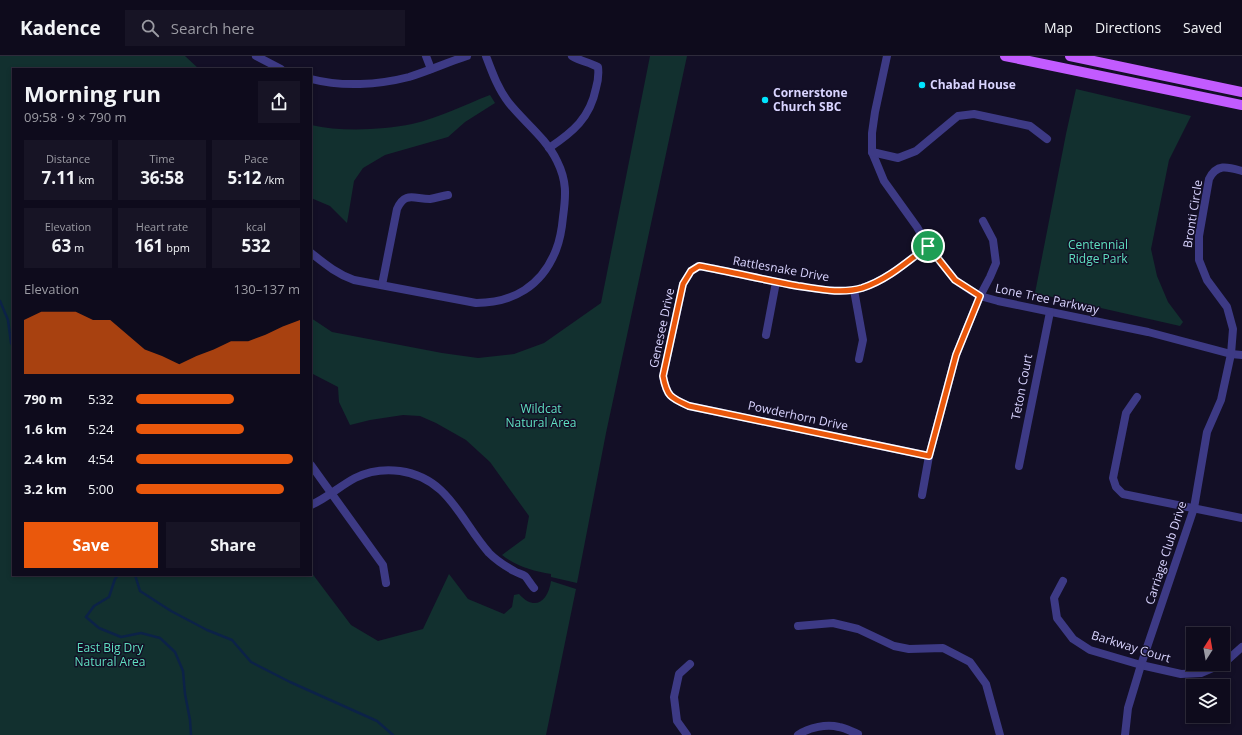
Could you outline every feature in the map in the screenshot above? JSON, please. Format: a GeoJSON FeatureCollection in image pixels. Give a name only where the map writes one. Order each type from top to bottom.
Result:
{"type":"FeatureCollection","features":[{"type":"Feature","properties":{"kind":"main road"},"geometry":{"type":"LineString","coordinates":[[1005,56],[1242,106]]}},
{"type":"Feature","properties":{"kind":"main road"},"geometry":{"type":"LineString","coordinates":[[1070,56],[1242,92]]}},
{"type":"Feature","properties":{"kind":"street"},"geometry":{"type":"LineString","coordinates":[[256,56],[279,68]]}},
{"type":"Feature","properties":{"kind":"street"},"geometry":{"type":"LineString","coordinates":[[426,56],[431,69]]}},
{"type":"Feature","properties":{"kind":"street"},"geometry":{"type":"LineString","coordinates":[[312,79],[364,84],[388,81],[409,77],[467,56]]}},
{"type":"Feature","properties":{"kind":"street"},"geometry":{"type":"LineString","coordinates":[[312,254],[342,276],[354,280],[476,303],[492,303],[505,300],[520,293],[533,284],[551,262],[557,249],[566,198],[565,183],[562,171],[549,148],[509,103],[500,89],[486,56]]}},
{"type":"Feature","properties":{"kind":"street"},"geometry":{"type":"LineString","coordinates":[[549,148],[565,138],[583,121],[594,98],[599,75],[598,67],[592,63],[572,56]]}},
{"type":"Feature","properties":{"kind":"street","name":"Lone Tree Parkway"},"geometry":{"type":"LineString","coordinates":[[887,56],[875,112],[872,152],[884,181],[917,227],[928,246],[955,280],[980,296],[998,302],[1148,332],[1231,354],[1242,355]]}},
{"type":"Feature","properties":{"kind":"street"},"geometry":{"type":"LineString","coordinates":[[872,152],[898,158],[916,151],[958,116],[974,114],[1030,126],[1047,139]]}},
{"type":"Feature","properties":{"kind":"street","name":"Bronti Circle"},"geometry":{"type":"LineString","coordinates":[[1231,354],[1233,329],[1227,307],[1207,280],[1198,260],[1199,236],[1209,179],[1212,173],[1220,168],[1226,167],[1242,170]]}},
{"type":"Feature","properties":{"kind":"street"},"geometry":{"type":"LineString","coordinates":[[382,285],[397,209],[400,201],[414,196],[430,199],[448,195]]}},
{"type":"Feature","properties":{"kind":"street"},"geometry":{"type":"LineString","coordinates":[[922,495],[929,456],[956,355],[980,296],[996,263],[993,240],[982,221]]}},
{"type":"Feature","properties":{"kind":"street","name":"Rattlesnake Drive"},"geometry":{"type":"LineString","coordinates":[[691,271],[699,266],[826,291],[854,290],[873,284],[889,276],[928,246]]}},
{"type":"Feature","properties":{"kind":"street","name":"Genesee Drive"},"geometry":{"type":"LineString","coordinates":[[666,391],[663,376],[683,284],[691,271]]}},
{"type":"Feature","properties":{"kind":"street"},"geometry":{"type":"LineString","coordinates":[[766,335],[776,282]]}},
{"type":"Feature","properties":{"kind":"street"},"geometry":{"type":"LineString","coordinates":[[854,290],[863,340],[859,359]]}},
{"type":"Feature","properties":{"kind":"street","name":"Teton Court"},"geometry":{"type":"LineString","coordinates":[[1019,466],[1050,312]]}},
{"type":"Feature","properties":{"kind":"street","name":"Carriage Club Drive"},"geometry":{"type":"LineString","coordinates":[[1125,735],[1128,708],[1141,665],[1194,508],[1208,432],[1221,400],[1231,354]]}},
{"type":"Feature","properties":{"kind":"street","name":"Powderhorn Drive"},"geometry":{"type":"LineString","coordinates":[[666,391],[675,400],[689,406],[929,456]]}},
{"type":"Feature","properties":{"kind":"street"},"geometry":{"type":"LineString","coordinates":[[1137,397],[1126,413],[1114,478],[1116,487],[1123,494],[1242,518]]}},
{"type":"Feature","properties":{"kind":"street"},"geometry":{"type":"LineString","coordinates":[[312,466],[383,565],[386,583]]}},
{"type":"Feature","properties":{"kind":"street"},"geometry":{"type":"LineString","coordinates":[[312,504],[332,494],[355,478],[368,473],[381,470],[409,472],[434,483],[445,493],[490,554],[501,563],[525,576],[534,588]]}},
{"type":"Feature","properties":{"kind":"street","name":"Barkway Court"},"geometry":{"type":"LineString","coordinates":[[1063,581],[1054,598],[1057,618],[1073,639],[1090,650],[1141,665],[1181,674],[1201,673],[1206,671]]}},
{"type":"Feature","properties":{"kind":"street"},"geometry":{"type":"LineString","coordinates":[[798,626],[833,623],[858,629],[894,646],[910,649],[943,648],[970,662],[986,684],[1000,735]]}},
{"type":"Feature","properties":{"kind":"street","name":"Barkway Court"},"geometry":{"type":"LineString","coordinates":[[1230,658],[1242,648]]}},
{"type":"Feature","properties":{"kind":"street"},"geometry":{"type":"LineString","coordinates":[[688,735],[678,721],[674,697],[679,674],[690,664]]}},
{"type":"Feature","properties":{"kind":"street"},"geometry":{"type":"LineString","coordinates":[[798,735],[804,731],[827,726],[840,727],[858,734]]}},
{"type":"Feature","properties":{"kind":"green space","name":"East Big Dry Natural Area"},"geometry":{"type":"Polygon","coordinates":[[[0,56],[185,56],[198,68],[12,68],[12,576],[312,576],[312,573],[351,625],[378,641],[423,629],[449,574],[468,599],[504,614],[512,607],[514,595],[519,594],[530,602],[540,602],[547,594],[551,581],[576,589],[546,735],[0,735],[0,56]]]}},
{"type":"Feature","properties":{"kind":"green space","name":"Wildcat Natural Area"},"geometry":{"type":"Polygon","coordinates":[[[650,56],[687,56],[606,433],[577,583],[551,577],[551,574],[525,568],[513,563],[502,555],[525,538],[529,516],[490,462],[466,440],[420,416],[403,415],[370,420],[350,425],[339,402],[338,387],[312,374],[312,319],[332,332],[442,353],[478,358],[514,354],[544,343],[601,303],[650,56]]]}},
{"type":"Feature","properties":{"kind":"green space","name":"Centennial Ridge Park"},"geometry":{"type":"Polygon","coordinates":[[[1076,89],[1191,116],[1169,160],[1151,249],[1157,276],[1168,302],[1183,322],[1180,326],[1035,293],[1076,89]]]}},
{"type":"Feature","properties":{"kind":"green space"},"geometry":{"type":"Polygon","coordinates":[[[490,95],[495,103],[465,122],[448,137],[385,155],[363,168],[354,181],[347,223],[330,206],[312,198],[312,125],[335,129],[375,129],[412,124],[451,111],[490,95]]]}},
{"type":"Feature","properties":{"kind":"waterway"},"geometry":{"type":"LineString","coordinates":[[0,301],[8,320],[12,344]]}},
{"type":"Feature","properties":{"kind":"waterway"},"geometry":{"type":"LineString","coordinates":[[117,576],[109,597],[94,606],[86,617],[99,628],[121,637],[141,633],[160,638],[175,652],[183,671],[191,735]]}},
{"type":"Feature","properties":{"kind":"waterway"},"geometry":{"type":"LineString","coordinates":[[135,576],[140,591],[171,611],[207,630],[232,640],[251,662],[290,682],[377,721],[393,735]]}},
{"type":"Feature","properties":{"kind":"place","name":"Chabad House"},"geometry":{"type":"Point","coordinates":[922,85]}},
{"type":"Feature","properties":{"kind":"place","name":"Cornerstone Church SBC"},"geometry":{"type":"Point","coordinates":[765,100]}},
{"type":"Feature","properties":{"kind":"route"},"geometry":{"type":"LineString","coordinates":[[928,246],[955,280],[980,296],[956,355],[929,456],[689,406],[675,400],[666,391],[663,376],[683,284],[691,271],[699,266],[826,291],[854,290],[873,284],[889,276],[928,246]]}}]}
